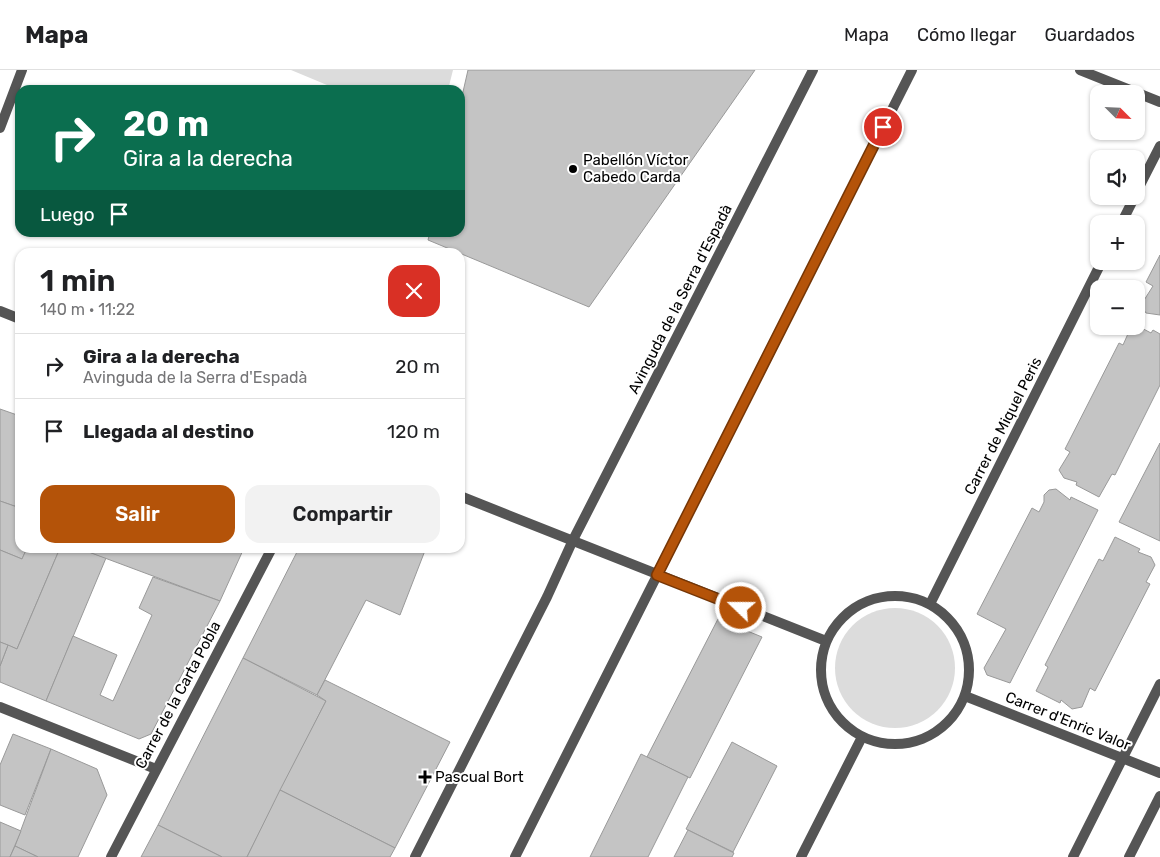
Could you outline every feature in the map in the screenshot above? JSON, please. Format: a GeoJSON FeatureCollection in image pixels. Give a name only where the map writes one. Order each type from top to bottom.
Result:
{"type":"FeatureCollection","features":[{"type":"Feature","properties":{"kind":"street"},"geometry":{"type":"LineString","coordinates":[[16,85],[22,70]]}},
{"type":"Feature","properties":{"kind":"street","name":"Avinguda de la Serra d'Espadà"},"geometry":{"type":"LineString","coordinates":[[415,857],[547,597],[573,540],[813,70]]}},
{"type":"Feature","properties":{"kind":"street"},"geometry":{"type":"LineString","coordinates":[[515,857],[912,70]]}},
{"type":"Feature","properties":{"kind":"street"},"geometry":{"type":"LineString","coordinates":[[1080,70],[1160,102]]}},
{"type":"Feature","properties":{"kind":"street"},"geometry":{"type":"LineString","coordinates":[[0,128],[15,88]]}},
{"type":"Feature","properties":{"kind":"street"},"geometry":{"type":"LineString","coordinates":[[1145,177],[1160,146]]}},
{"type":"Feature","properties":{"kind":"street","name":"Carrer de Miquel Peris"},"geometry":{"type":"LineString","coordinates":[[930,604],[1097,270]]}},
{"type":"Feature","properties":{"kind":"street"},"geometry":{"type":"LineString","coordinates":[[0,311],[15,317]]}},
{"type":"Feature","properties":{"kind":"street"},"geometry":{"type":"LineString","coordinates":[[465,498],[826,641]]}},
{"type":"Feature","properties":{"kind":"street","name":"Carrer de la Carta Pobla"},"geometry":{"type":"LineString","coordinates":[[111,857],[269,553]]}},
{"type":"Feature","properties":{"kind":"street"},"geometry":{"type":"LineString","coordinates":[[882,596],[907,596],[930,604],[948,616],[961,634],[968,654],[970,675],[965,696],[952,718],[934,734],[910,743],[886,744],[862,737],[844,724],[828,700],[822,686],[821,663],[826,641],[839,620],[859,604],[882,596]]}},
{"type":"Feature","properties":{"kind":"street"},"geometry":{"type":"LineString","coordinates":[[1072,857],[1160,684]]}},
{"type":"Feature","properties":{"kind":"street","name":"Carrer d'Enric Valor"},"geometry":{"type":"LineString","coordinates":[[965,696],[1160,774]]}},
{"type":"Feature","properties":{"kind":"street"},"geometry":{"type":"LineString","coordinates":[[0,707],[156,769]]}},
{"type":"Feature","properties":{"kind":"street"},"geometry":{"type":"LineString","coordinates":[[801,857],[862,737]]}},
{"type":"Feature","properties":{"kind":"street"},"geometry":{"type":"LineString","coordinates":[[1129,857],[1160,796]]}},
{"type":"Feature","properties":{"kind":"shaded area"},"geometry":{"type":"Polygon","coordinates":[[[291,70],[453,70],[449,85],[327,85],[291,70]]]}},
{"type":"Feature","properties":{"kind":"shaded area"},"geometry":{"type":"Polygon","coordinates":[[[895,608],[918,613],[937,626],[950,645],[955,668],[950,691],[937,710],[918,723],[895,728],[872,723],[853,710],[840,691],[835,668],[840,645],[853,626],[872,613],[895,608]]]}},
{"type":"Feature","properties":{"kind":"building","name":"Pabellón Víctor Cabedo Carda"},"geometry":{"type":"Polygon","coordinates":[[[468,70],[755,70],[589,307],[465,255],[465,248],[447,248],[428,240],[429,237],[465,237],[465,85],[468,70]]]}},
{"type":"Feature","properties":{"kind":"building"},"geometry":{"type":"Polygon","coordinates":[[[1160,255],[1160,315],[1145,311],[1145,299],[1153,286],[1146,282],[1160,255]]]}},
{"type":"Feature","properties":{"kind":"building"},"geometry":{"type":"Polygon","coordinates":[[[1145,330],[1151,333],[1153,330],[1160,334],[1160,385],[1115,475],[1112,474],[1099,497],[1076,485],[1077,482],[1064,478],[1059,470],[1070,452],[1065,449],[1119,343],[1123,345],[1127,335],[1145,335],[1145,330]]]}},
{"type":"Feature","properties":{"kind":"building"},"geometry":{"type":"Polygon","coordinates":[[[0,409],[15,414],[15,506],[0,501],[0,409]]]}},
{"type":"Feature","properties":{"kind":"building"},"geometry":{"type":"Polygon","coordinates":[[[1160,443],[1160,541],[1119,522],[1160,443]]]}},
{"type":"Feature","properties":{"kind":"building"},"geometry":{"type":"Polygon","coordinates":[[[1056,489],[1070,500],[1071,497],[1098,510],[1010,683],[987,675],[984,668],[1006,629],[977,614],[1032,508],[1039,512],[1044,502],[1044,495],[1049,490],[1056,489]]]}},
{"type":"Feature","properties":{"kind":"building"},"geometry":{"type":"Polygon","coordinates":[[[0,501],[15,506],[15,553],[25,553],[22,559],[0,550],[0,501]]]}},
{"type":"Feature","properties":{"kind":"building"},"geometry":{"type":"Polygon","coordinates":[[[1115,537],[1140,549],[1138,552],[1151,557],[1155,565],[1146,582],[1150,584],[1095,691],[1090,688],[1082,707],[1072,709],[1061,700],[1060,703],[1036,691],[1048,667],[1045,665],[1099,559],[1103,561],[1115,537]]]}},
{"type":"Feature","properties":{"kind":"building"},"geometry":{"type":"Polygon","coordinates":[[[0,550],[22,559],[25,553],[58,553],[17,649],[0,642],[0,550]]]}},
{"type":"Feature","properties":{"kind":"building"},"geometry":{"type":"Polygon","coordinates":[[[58,553],[92,553],[106,558],[46,701],[0,682],[0,666],[8,645],[17,649],[58,553]]]}},
{"type":"Feature","properties":{"kind":"building"},"geometry":{"type":"Polygon","coordinates":[[[91,553],[242,553],[220,601],[91,553]]]}},
{"type":"Feature","properties":{"kind":"building"},"geometry":{"type":"Polygon","coordinates":[[[296,553],[424,553],[400,615],[366,600],[317,695],[243,658],[296,553]]]}},
{"type":"Feature","properties":{"kind":"building"},"geometry":{"type":"Polygon","coordinates":[[[153,577],[220,601],[151,734],[139,739],[46,701],[73,636],[117,655],[100,695],[113,701],[152,615],[139,608],[153,577]]]}},
{"type":"Feature","properties":{"kind":"building"},"geometry":{"type":"Polygon","coordinates":[[[718,619],[762,637],[690,778],[647,757],[718,619]]]}},
{"type":"Feature","properties":{"kind":"building"},"geometry":{"type":"Polygon","coordinates":[[[0,642],[8,645],[0,666],[0,642]]]}},
{"type":"Feature","properties":{"kind":"building"},"geometry":{"type":"Polygon","coordinates":[[[243,658],[326,701],[247,857],[222,857],[158,825],[243,658]]]}},
{"type":"Feature","properties":{"kind":"building"},"geometry":{"type":"Polygon","coordinates":[[[325,680],[450,742],[395,848],[280,790],[326,701],[317,695],[325,680]]]}},
{"type":"Feature","properties":{"kind":"building"},"geometry":{"type":"Polygon","coordinates":[[[13,734],[51,749],[25,815],[0,805],[0,765],[13,734]]]}},
{"type":"Feature","properties":{"kind":"building"},"geometry":{"type":"Polygon","coordinates":[[[732,742],[777,766],[733,852],[686,829],[732,742]]]}},
{"type":"Feature","properties":{"kind":"building"},"geometry":{"type":"Polygon","coordinates":[[[51,749],[97,769],[107,795],[78,857],[38,857],[15,846],[51,749]]]}},
{"type":"Feature","properties":{"kind":"building"},"geometry":{"type":"Polygon","coordinates":[[[641,754],[688,777],[648,857],[590,857],[641,754]]]}},
{"type":"Feature","properties":{"kind":"building"},"geometry":{"type":"Polygon","coordinates":[[[280,790],[395,848],[390,857],[247,857],[280,790]]]}},
{"type":"Feature","properties":{"kind":"building"},"geometry":{"type":"Polygon","coordinates":[[[0,822],[21,831],[10,857],[0,857],[0,822]]]}},
{"type":"Feature","properties":{"kind":"building"},"geometry":{"type":"Polygon","coordinates":[[[158,825],[222,857],[141,857],[158,825]]]}},
{"type":"Feature","properties":{"kind":"building"},"geometry":{"type":"Polygon","coordinates":[[[688,830],[734,853],[732,857],[674,857],[688,830]]]}},
{"type":"Feature","properties":{"kind":"building"},"geometry":{"type":"Polygon","coordinates":[[[15,846],[38,857],[10,857],[15,846]]]}},
{"type":"Feature","properties":{"kind":"place","name":"Pabellón Víctor Cabedo Carda"},"geometry":{"type":"Point","coordinates":[573,169]}},
{"type":"Feature","properties":{"kind":"place","name":"Pascual Bort"},"geometry":{"type":"Point","coordinates":[425,777]}},
{"type":"Feature","properties":{"kind":"route"},"geometry":{"type":"LineString","coordinates":[[741,608],[657,575],[883,127]]}}]}
